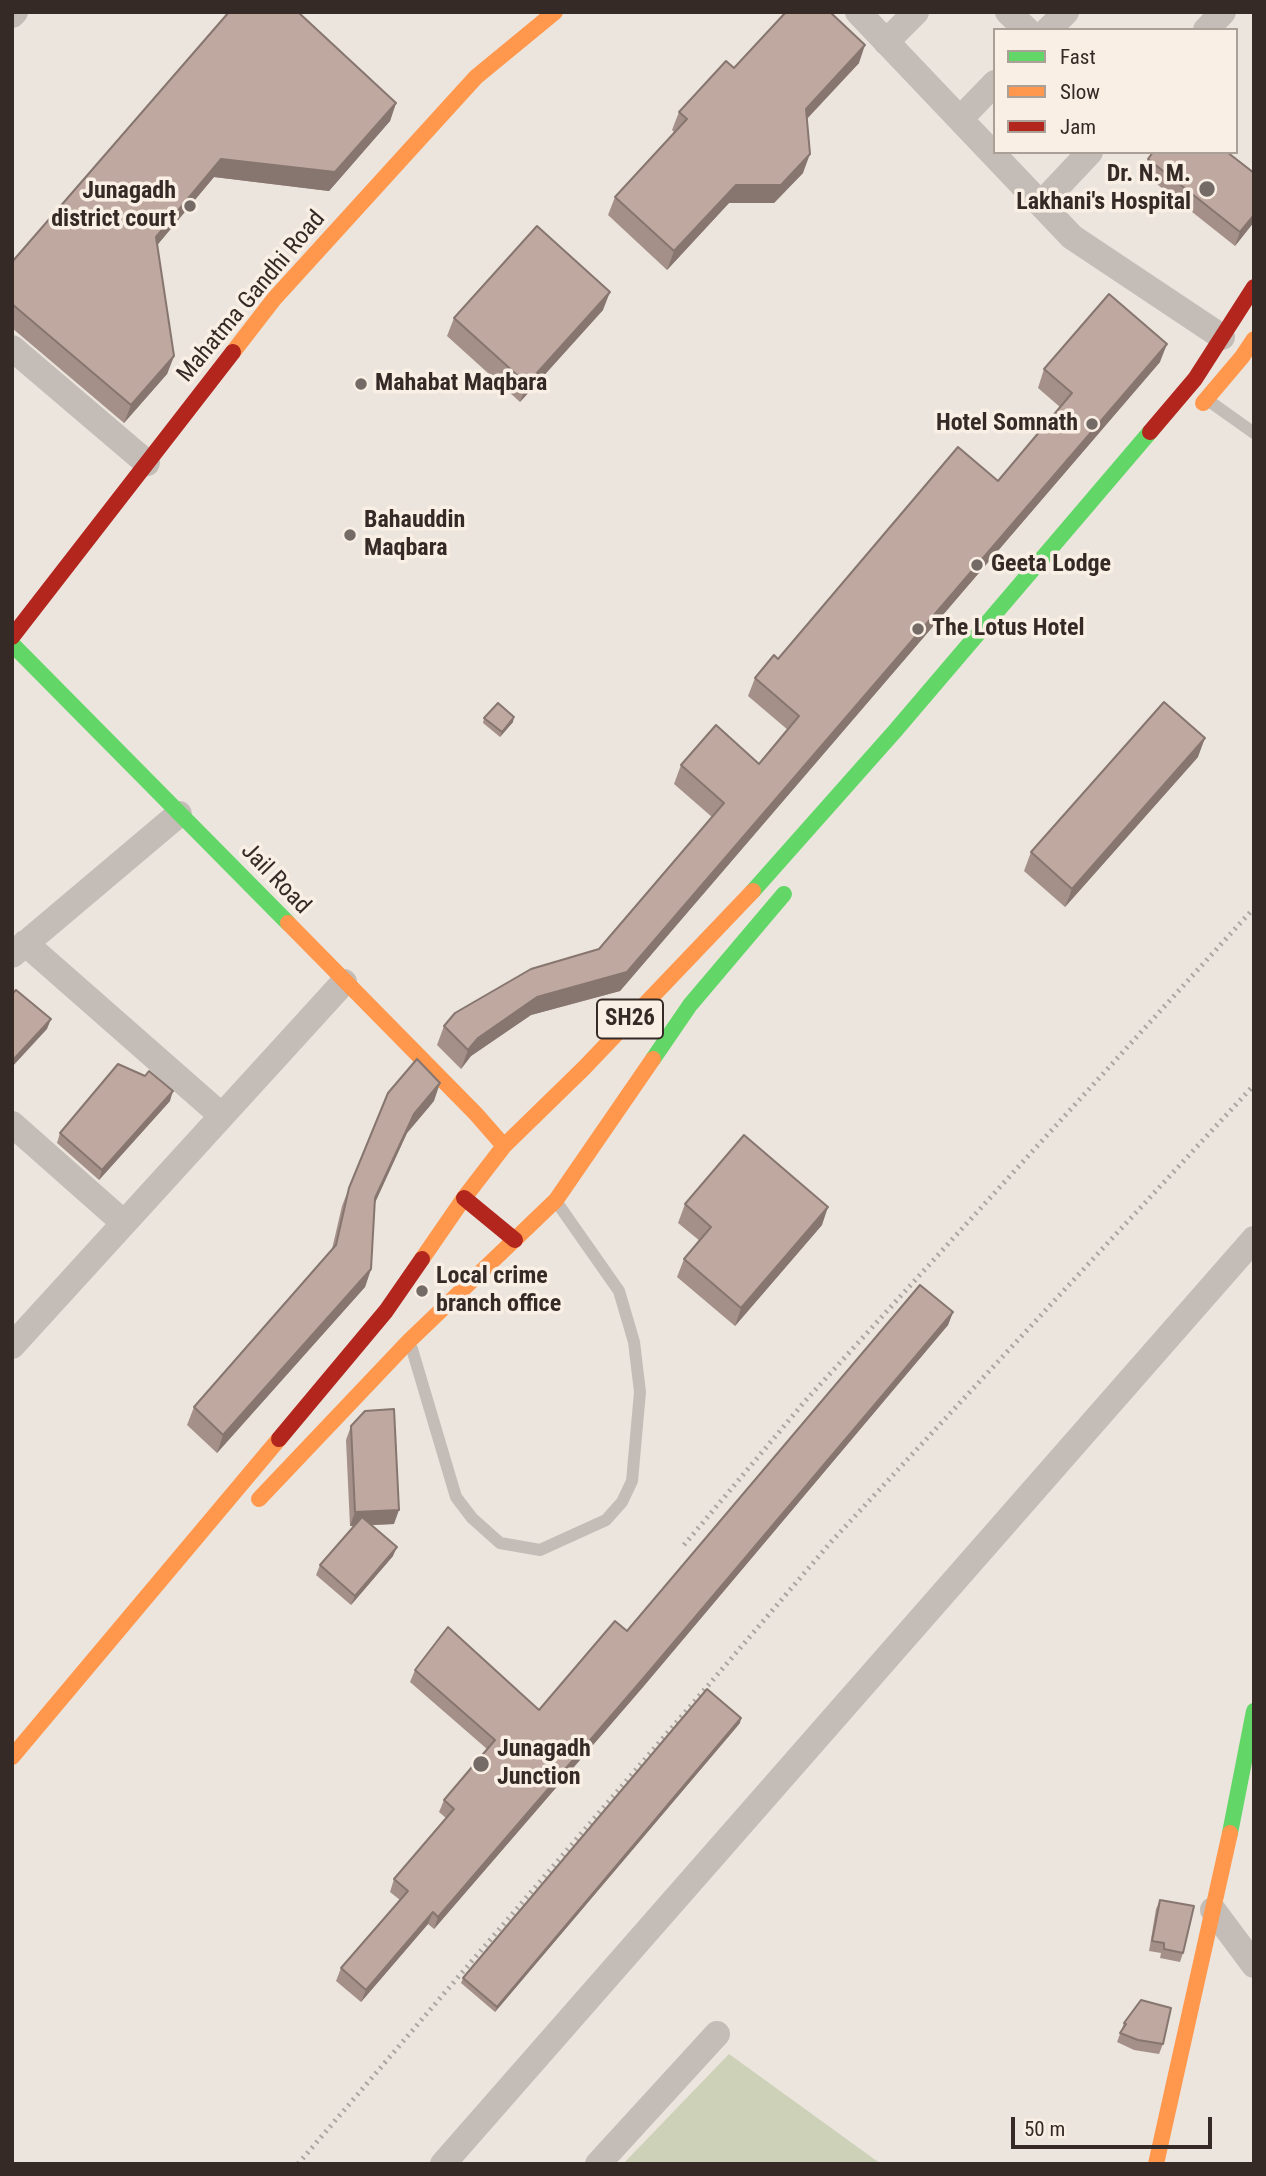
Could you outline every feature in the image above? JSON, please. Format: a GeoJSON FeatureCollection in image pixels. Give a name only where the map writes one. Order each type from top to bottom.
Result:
{"type":"FeatureCollection","features":[{"type":"Feature","properties":{"kind":"main road","name":"Mahatma Gandhi Road"},"geometry":{"type":"LineString","coordinates":[[12,636],[274,299],[476,77],[555,12]]}},
{"type":"Feature","properties":{"kind":"main road","name":"SH26"},"geometry":{"type":"LineString","coordinates":[[12,1757],[386,1311],[464,1198],[504,1146],[589,1072],[895,731],[1189,386],[1254,287]]}},
{"type":"Feature","properties":{"kind":"main road"},"geometry":{"type":"LineString","coordinates":[[1189,419],[1242,358],[1254,339]]}},
{"type":"Feature","properties":{"kind":"main road","name":"Jail Road"},"geometry":{"type":"LineString","coordinates":[[12,644],[476,1114],[504,1146]]}},
{"type":"Feature","properties":{"kind":"main road","name":"SH26"},"geometry":{"type":"LineString","coordinates":[[251,1507],[409,1341],[556,1200],[618,1098],[690,1005],[799,877]]}},
{"type":"Feature","properties":{"kind":"main road"},"geometry":{"type":"LineString","coordinates":[[464,1198],[514,1240]]}},
{"type":"Feature","properties":{"kind":"main road"},"geometry":{"type":"LineString","coordinates":[[1156,2164],[1254,1711]]}},
{"type":"Feature","properties":{"kind":"street"},"geometry":{"type":"LineString","coordinates":[[858,12],[993,153]]}},
{"type":"Feature","properties":{"kind":"street"},"geometry":{"type":"LineString","coordinates":[[886,42],[916,12]]}},
{"type":"Feature","properties":{"kind":"street"},"geometry":{"type":"LineString","coordinates":[[1009,12],[1025,28]]}},
{"type":"Feature","properties":{"kind":"street"},"geometry":{"type":"LineString","coordinates":[[1050,28],[1066,12]]}},
{"type":"Feature","properties":{"kind":"street"},"geometry":{"type":"LineString","coordinates":[[1208,28],[1223,12]]}},
{"type":"Feature","properties":{"kind":"street"},"geometry":{"type":"LineString","coordinates":[[960,118],[993,85]]}},
{"type":"Feature","properties":{"kind":"street"},"geometry":{"type":"LineString","coordinates":[[994,154],[1072,236],[1222,337]]}},
{"type":"Feature","properties":{"kind":"street"},"geometry":{"type":"LineString","coordinates":[[1041,204],[1088,154]]}},
{"type":"Feature","properties":{"kind":"street"},"geometry":{"type":"LineString","coordinates":[[12,348],[147,463]]}},
{"type":"Feature","properties":{"kind":"street"},"geometry":{"type":"LineString","coordinates":[[179,814],[19,949],[222,1116]]}},
{"type":"Feature","properties":{"kind":"street"},"geometry":{"type":"LineString","coordinates":[[14,1340],[344,982]]}},
{"type":"Feature","properties":{"kind":"street"},"geometry":{"type":"LineString","coordinates":[[12,1124],[124,1223]]}},
{"type":"Feature","properties":{"kind":"street"},"geometry":{"type":"LineString","coordinates":[[443,2164],[463,2153],[1254,1239]]}},
{"type":"Feature","properties":{"kind":"street"},"geometry":{"type":"LineString","coordinates":[[1213,1910],[1254,1965]]}},
{"type":"Feature","properties":{"kind":"street"},"geometry":{"type":"LineString","coordinates":[[598,2164],[717,2034]]}},
{"type":"Feature","properties":{"kind":"lane"},"geometry":{"type":"LineString","coordinates":[[1189,386],[1254,433]]}},
{"type":"Feature","properties":{"kind":"lane"},"geometry":{"type":"LineString","coordinates":[[409,1341],[456,1497],[472,1518],[500,1543],[540,1550],[606,1520],[622,1502],[632,1481],[640,1392],[634,1342],[619,1291],[556,1200]]}},
{"type":"Feature","properties":{"kind":"green space"},"geometry":{"type":"Polygon","coordinates":[[[729,2054],[881,2164],[623,2164],[729,2054]]]}},
{"type":"Feature","properties":{"kind":"building"},"geometry":{"type":"Polygon","coordinates":[[[229,12],[298,12],[396,103],[335,172],[221,159],[156,237],[174,356],[131,405],[12,304],[12,262],[229,12]]]}},
{"type":"Feature","properties":{"kind":"building"},"geometry":{"type":"Polygon","coordinates":[[[786,12],[830,12],[865,45],[806,109],[810,154],[781,185],[736,185],[674,251],[615,197],[687,119],[679,112],[726,61],[734,68],[786,12]]]}},
{"type":"Feature","properties":{"kind":"building"},"geometry":{"type":"Polygon","coordinates":[[[1152,154],[1230,154],[1254,173],[1254,215],[1240,232],[1148,159],[1152,154]]]}},
{"type":"Feature","properties":{"kind":"building"},"geometry":{"type":"Polygon","coordinates":[[[537,226],[610,292],[527,384],[454,318],[537,226]]]}},
{"type":"Feature","properties":{"kind":"building"},"geometry":{"type":"Polygon","coordinates":[[[1109,294],[1167,344],[627,972],[537,997],[478,1038],[468,1050],[444,1026],[455,1013],[531,969],[599,949],[724,803],[681,765],[716,725],[759,764],[799,716],[755,678],[774,655],[778,659],[958,447],[998,481],[1072,393],[1044,369],[1109,294]]]}},
{"type":"Feature","properties":{"kind":"building"},"geometry":{"type":"Polygon","coordinates":[[[1164,702],[1205,738],[1072,889],[1031,852],[1164,702]]]}},
{"type":"Feature","properties":{"kind":"building"},"geometry":{"type":"Polygon","coordinates":[[[498,703],[514,717],[502,732],[484,718],[498,703]]]}},
{"type":"Feature","properties":{"kind":"building"},"geometry":{"type":"Polygon","coordinates":[[[16,990],[51,1019],[12,1061],[12,994],[16,990]]]}},
{"type":"Feature","properties":{"kind":"building"},"geometry":{"type":"Polygon","coordinates":[[[417,1059],[440,1083],[414,1114],[375,1198],[371,1269],[223,1435],[194,1407],[336,1245],[349,1188],[388,1093],[417,1059]]]}},
{"type":"Feature","properties":{"kind":"building"},"geometry":{"type":"Polygon","coordinates":[[[118,1064],[145,1076],[149,1071],[173,1091],[102,1170],[60,1133],[118,1064]]]}},
{"type":"Feature","properties":{"kind":"building"},"geometry":{"type":"Polygon","coordinates":[[[744,1135],[828,1207],[741,1308],[684,1259],[711,1227],[685,1204],[744,1135]]]}},
{"type":"Feature","properties":{"kind":"building"},"geometry":{"type":"Polygon","coordinates":[[[920,1285],[953,1312],[438,1917],[433,1912],[366,1990],[341,1968],[408,1891],[394,1879],[454,1809],[444,1800],[495,1740],[415,1670],[448,1627],[539,1710],[615,1621],[627,1631],[920,1285]]]}},
{"type":"Feature","properties":{"kind":"building"},"geometry":{"type":"Polygon","coordinates":[[[394,1409],[399,1510],[355,1512],[351,1426],[365,1411],[394,1409]]]}},
{"type":"Feature","properties":{"kind":"building"},"geometry":{"type":"Polygon","coordinates":[[[362,1517],[397,1547],[355,1596],[320,1565],[362,1517]]]}},
{"type":"Feature","properties":{"kind":"building"},"geometry":{"type":"Polygon","coordinates":[[[707,1689],[741,1718],[497,2007],[463,1978],[707,1689]]]}},
{"type":"Feature","properties":{"kind":"building"},"geometry":{"type":"Polygon","coordinates":[[[1160,1900],[1194,1906],[1183,1953],[1164,1949],[1164,1943],[1152,1941],[1160,1900]]]}},
{"type":"Feature","properties":{"kind":"building"},"geometry":{"type":"Polygon","coordinates":[[[1141,2000],[1171,2008],[1163,2044],[1138,2040],[1120,2033],[1141,2000]]]}},
{"type":"Feature","properties":{"kind":"railway"},"geometry":{"type":"LineString","coordinates":[[684,1545],[806,1400],[1254,908]]}},
{"type":"Feature","properties":{"kind":"railway"},"geometry":{"type":"LineString","coordinates":[[298,2164],[831,1542],[1254,1085]]}},
{"type":"Feature","properties":{"kind":"traffic: fast"},"geometry":{"type":"LineString","coordinates":[[753,891],[895,731],[1150,432]]}},
{"type":"Feature","properties":{"kind":"traffic: fast"},"geometry":{"type":"LineString","coordinates":[[12,644],[288,923]]}},
{"type":"Feature","properties":{"kind":"traffic: fast"},"geometry":{"type":"LineString","coordinates":[[653,1059],[690,1005],[784,894]]}},
{"type":"Feature","properties":{"kind":"traffic: fast"},"geometry":{"type":"LineString","coordinates":[[1230,1833],[1254,1711]]}},
{"type":"Feature","properties":{"kind":"traffic: slow"},"geometry":{"type":"LineString","coordinates":[[233,352],[274,299],[476,77],[555,12]]}},
{"type":"Feature","properties":{"kind":"traffic: slow"},"geometry":{"type":"LineString","coordinates":[[1203,403],[1254,339]]}},
{"type":"Feature","properties":{"kind":"traffic: slow"},"geometry":{"type":"LineString","coordinates":[[422,1259],[504,1146],[584,1068],[753,891]]}},
{"type":"Feature","properties":{"kind":"traffic: slow"},"geometry":{"type":"LineString","coordinates":[[288,923],[476,1114],[504,1146]]}},
{"type":"Feature","properties":{"kind":"traffic: slow"},"geometry":{"type":"LineString","coordinates":[[259,1499],[409,1341],[556,1200],[653,1059]]}},
{"type":"Feature","properties":{"kind":"traffic: slow"},"geometry":{"type":"LineString","coordinates":[[12,1757],[279,1439]]}},
{"type":"Feature","properties":{"kind":"traffic: slow"},"geometry":{"type":"LineString","coordinates":[[1156,2164],[1230,1833]]}},
{"type":"Feature","properties":{"kind":"traffic: jam"},"geometry":{"type":"LineString","coordinates":[[1150,432],[1195,379],[1254,287]]}},
{"type":"Feature","properties":{"kind":"traffic: jam"},"geometry":{"type":"LineString","coordinates":[[12,637],[233,352]]}},
{"type":"Feature","properties":{"kind":"traffic: jam"},"geometry":{"type":"LineString","coordinates":[[464,1198],[515,1240]]}},
{"type":"Feature","properties":{"kind":"traffic: jam"},"geometry":{"type":"LineString","coordinates":[[279,1439],[386,1311],[422,1259]]}},
{"type":"Feature","properties":{"kind":"place","name":"Dr. N. M. Lakhani's Hospital"},"geometry":{"type":"Point","coordinates":[1207,189]}},
{"type":"Feature","properties":{"kind":"place","name":"Junagadh district court"},"geometry":{"type":"Point","coordinates":[190,206]}},
{"type":"Feature","properties":{"kind":"place","name":"Mahabat Maqbara"},"geometry":{"type":"Point","coordinates":[361,384]}},
{"type":"Feature","properties":{"kind":"place","name":"Hotel Somnath"},"geometry":{"type":"Point","coordinates":[1092,424]}},
{"type":"Feature","properties":{"kind":"place","name":"Bahauddin Maqbara"},"geometry":{"type":"Point","coordinates":[350,535]}},
{"type":"Feature","properties":{"kind":"place","name":"Geeta Lodge"},"geometry":{"type":"Point","coordinates":[977,565]}},
{"type":"Feature","properties":{"kind":"place","name":"The Lotus Hotel"},"geometry":{"type":"Point","coordinates":[918,629]}},
{"type":"Feature","properties":{"kind":"place","name":"Local crime branch office"},"geometry":{"type":"Point","coordinates":[422,1291]}},
{"type":"Feature","properties":{"kind":"place","name":"Junagadh Junction"},"geometry":{"type":"Point","coordinates":[481,1764]}}]}
